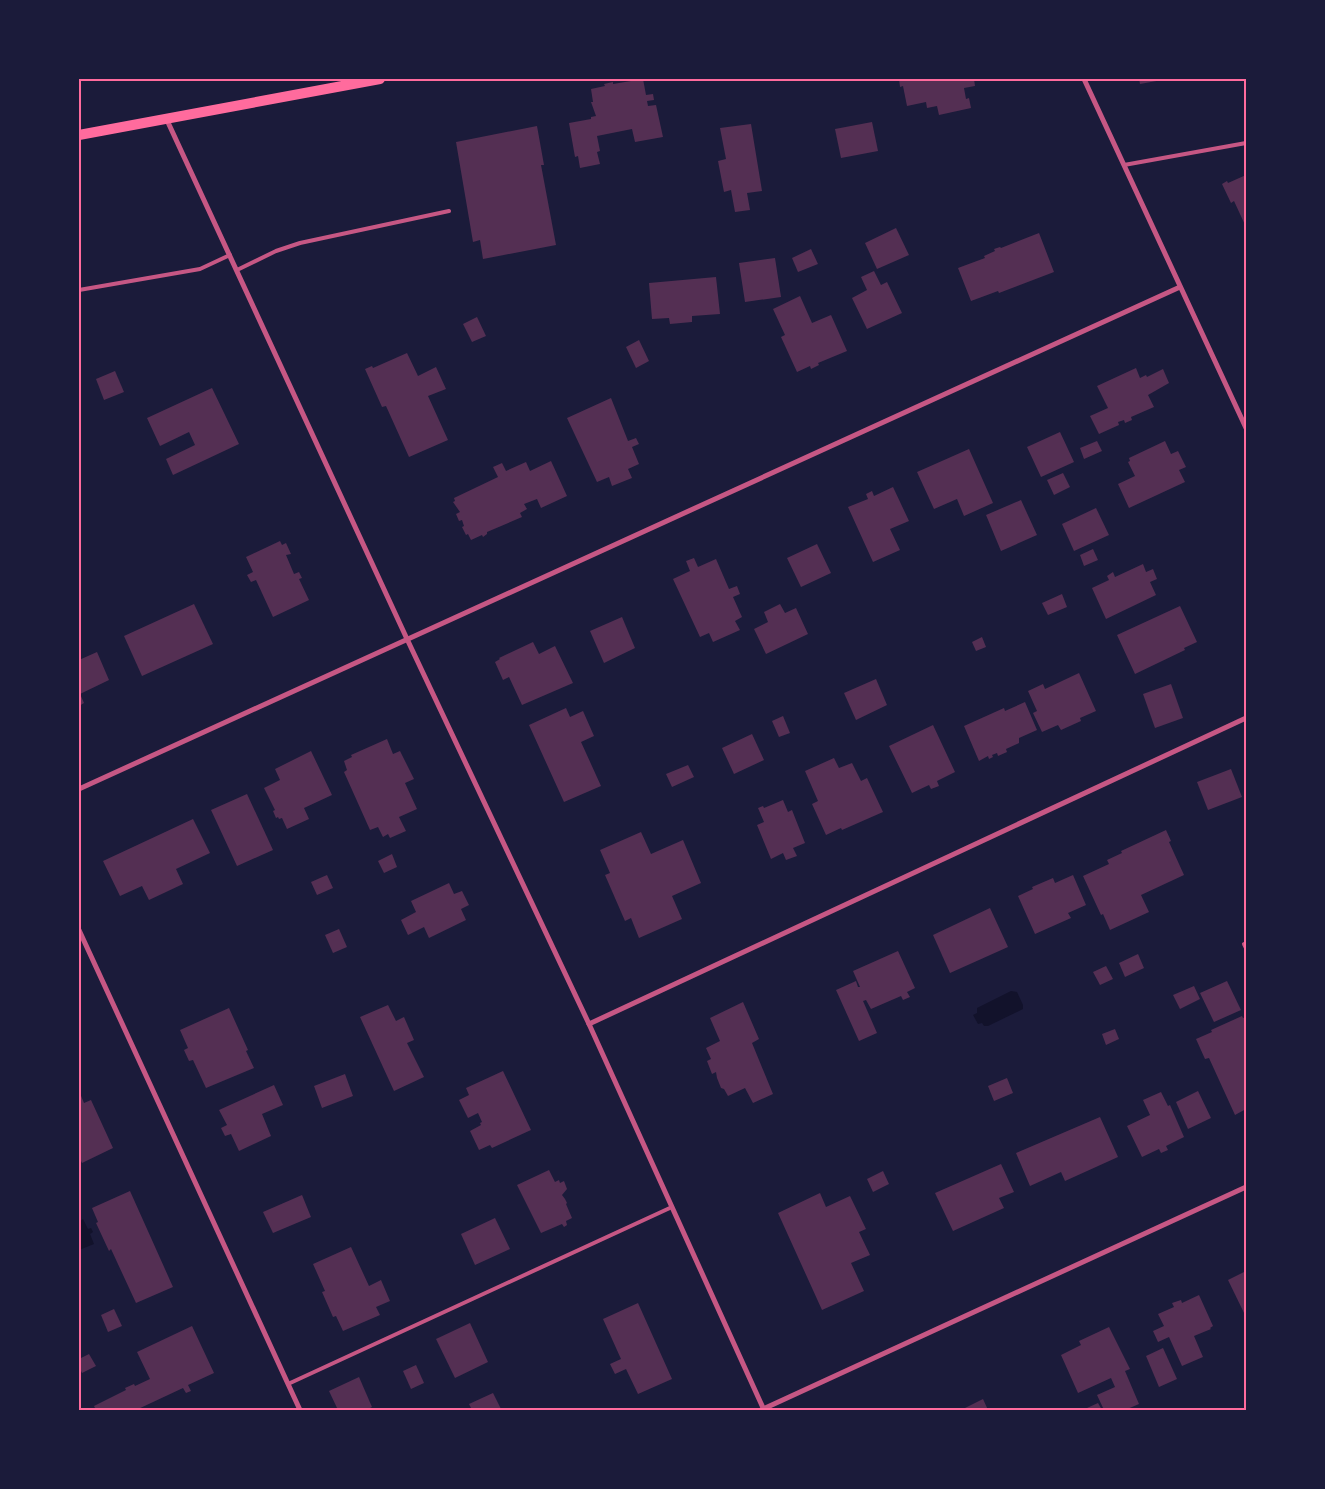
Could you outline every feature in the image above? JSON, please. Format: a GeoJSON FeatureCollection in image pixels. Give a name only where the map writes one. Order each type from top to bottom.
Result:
{"type":"FeatureCollection","features":[{"type":"Feature","properties":{"kind":"main road"},"geometry":{"type":"LineString","coordinates":[[79,135],[380,79]]}},
{"type":"Feature","properties":{"kind":"street"},"geometry":{"type":"LineString","coordinates":[[1084,79],[1246,428]]}},
{"type":"Feature","properties":{"kind":"street"},"geometry":{"type":"LineString","coordinates":[[166,118],[589,1024],[763,1410],[1246,1187]]}},
{"type":"Feature","properties":{"kind":"street"},"geometry":{"type":"LineString","coordinates":[[79,789],[1180,287]]}},
{"type":"Feature","properties":{"kind":"street"},"geometry":{"type":"LineString","coordinates":[[589,1024],[1246,718]]}},
{"type":"Feature","properties":{"kind":"street"},"geometry":{"type":"LineString","coordinates":[[79,930],[300,1410]]}},
{"type":"Feature","properties":{"kind":"lane"},"geometry":{"type":"LineString","coordinates":[[1124,165],[1246,143]]}},
{"type":"Feature","properties":{"kind":"lane"},"geometry":{"type":"LineString","coordinates":[[237,270],[276,251],[300,243],[449,211]]}},
{"type":"Feature","properties":{"kind":"lane"},"geometry":{"type":"LineString","coordinates":[[79,290],[200,269],[230,255]]}},
{"type":"Feature","properties":{"kind":"lane"},"geometry":{"type":"LineString","coordinates":[[288,1384],[672,1207]]}},
{"type":"Feature","properties":{"kind":"shaded area"},"geometry":{"type":"Polygon","coordinates":[[[1011,991],[1017,992],[1023,1009],[988,1026],[984,1026],[982,1023],[978,1024],[973,1015],[977,1013],[977,1008],[1011,991]]]}},
{"type":"Feature","properties":{"kind":"shaded area"},"geometry":{"type":"Polygon","coordinates":[[[83,1219],[88,1229],[91,1228],[93,1232],[90,1234],[94,1244],[79,1250],[79,1222],[83,1219]]]}},
{"type":"Feature","properties":{"kind":"building"},"geometry":{"type":"Polygon","coordinates":[[[643,79],[646,95],[653,94],[654,100],[647,101],[648,106],[656,105],[663,137],[635,142],[632,129],[597,136],[600,151],[597,152],[600,164],[580,168],[578,156],[575,157],[569,123],[591,119],[591,117],[596,116],[591,102],[593,102],[591,89],[613,82],[613,84],[643,79]]]}},
{"type":"Feature","properties":{"kind":"building"},"geometry":{"type":"Polygon","coordinates":[[[899,79],[974,79],[975,86],[964,88],[966,99],[969,98],[971,108],[939,115],[937,106],[927,108],[926,102],[907,106],[903,86],[900,87],[899,79]]]}},
{"type":"Feature","properties":{"kind":"building"},"geometry":{"type":"Polygon","coordinates":[[[1139,79],[1162,79],[1162,80],[1140,84],[1139,79]]]}},
{"type":"Feature","properties":{"kind":"building"},"geometry":{"type":"Polygon","coordinates":[[[872,122],[878,151],[841,158],[835,129],[872,122]]]}},
{"type":"Feature","properties":{"kind":"building"},"geometry":{"type":"Polygon","coordinates":[[[751,124],[762,191],[747,193],[750,210],[735,212],[731,190],[724,192],[718,161],[726,159],[720,128],[751,124]]]}},
{"type":"Feature","properties":{"kind":"building"},"geometry":{"type":"Polygon","coordinates":[[[537,126],[544,165],[541,165],[556,245],[483,259],[480,240],[473,242],[456,142],[537,126]]]}},
{"type":"Feature","properties":{"kind":"building"},"geometry":{"type":"Polygon","coordinates":[[[1246,175],[1246,227],[1234,201],[1231,203],[1222,184],[1246,175]]]}},
{"type":"Feature","properties":{"kind":"building"},"geometry":{"type":"Polygon","coordinates":[[[896,228],[909,255],[877,269],[865,243],[896,228]]]}},
{"type":"Feature","properties":{"kind":"building"},"geometry":{"type":"Polygon","coordinates":[[[1039,233],[1054,272],[999,293],[998,291],[971,301],[958,268],[985,258],[984,256],[995,251],[994,249],[1039,233]]]}},
{"type":"Feature","properties":{"kind":"building"},"geometry":{"type":"Polygon","coordinates":[[[811,249],[818,264],[798,272],[792,258],[811,249]]]}},
{"type":"Feature","properties":{"kind":"building"},"geometry":{"type":"Polygon","coordinates":[[[775,258],[781,297],[745,302],[739,263],[775,258]]]}},
{"type":"Feature","properties":{"kind":"building"},"geometry":{"type":"Polygon","coordinates":[[[874,271],[881,285],[887,282],[902,313],[867,329],[852,298],[867,290],[861,277],[874,271]]]}},
{"type":"Feature","properties":{"kind":"building"},"geometry":{"type":"Polygon","coordinates":[[[716,277],[720,314],[692,316],[692,322],[670,324],[669,318],[652,319],[649,283],[716,277]]]}},
{"type":"Feature","properties":{"kind":"building"},"geometry":{"type":"Polygon","coordinates":[[[800,296],[812,323],[831,315],[847,351],[818,363],[819,365],[811,369],[810,366],[797,372],[781,337],[785,335],[773,309],[800,296]]]}},
{"type":"Feature","properties":{"kind":"building"},"geometry":{"type":"Polygon","coordinates":[[[477,317],[486,336],[472,342],[463,324],[477,317]]]}},
{"type":"Feature","properties":{"kind":"building"},"geometry":{"type":"Polygon","coordinates":[[[639,340],[649,361],[636,368],[626,347],[639,340]]]}},
{"type":"Feature","properties":{"kind":"building"},"geometry":{"type":"Polygon","coordinates":[[[407,353],[418,376],[436,367],[446,389],[428,396],[448,440],[409,457],[386,406],[382,407],[365,369],[372,366],[373,368],[407,353]]]}},
{"type":"Feature","properties":{"kind":"building"},"geometry":{"type":"Polygon","coordinates":[[[1136,368],[1140,378],[1146,375],[1147,377],[1163,369],[1169,383],[1148,395],[1154,407],[1131,417],[1132,420],[1125,423],[1124,420],[1118,422],[1119,425],[1099,434],[1090,416],[1108,408],[1097,386],[1136,368]]]}},
{"type":"Feature","properties":{"kind":"building"},"geometry":{"type":"Polygon","coordinates":[[[115,371],[124,392],[104,400],[96,379],[115,371]]]}},
{"type":"Feature","properties":{"kind":"building"},"geometry":{"type":"Polygon","coordinates":[[[212,388],[239,444],[173,475],[166,459],[195,445],[189,432],[160,446],[147,418],[212,388]]]}},
{"type":"Feature","properties":{"kind":"building"},"geometry":{"type":"Polygon","coordinates":[[[611,398],[628,441],[636,438],[639,444],[632,447],[639,464],[628,469],[632,478],[612,486],[609,477],[597,482],[567,418],[611,398]]]}},
{"type":"Feature","properties":{"kind":"building"},"geometry":{"type":"Polygon","coordinates":[[[1060,432],[1074,462],[1041,477],[1027,447],[1060,432]]]}},
{"type":"Feature","properties":{"kind":"building"},"geometry":{"type":"Polygon","coordinates":[[[1097,441],[1102,451],[1084,459],[1080,448],[1097,441]]]}},
{"type":"Feature","properties":{"kind":"building"},"geometry":{"type":"Polygon","coordinates":[[[1165,441],[1171,454],[1178,451],[1186,467],[1179,470],[1185,482],[1129,508],[1118,484],[1135,476],[1128,462],[1130,461],[1129,458],[1165,441]]]}},
{"type":"Feature","properties":{"kind":"building"},"geometry":{"type":"Polygon","coordinates":[[[969,449],[993,503],[964,516],[957,499],[934,509],[917,472],[969,449]]]}},
{"type":"Feature","properties":{"kind":"building"},"geometry":{"type":"Polygon","coordinates":[[[551,461],[567,496],[541,508],[537,499],[524,504],[527,509],[520,513],[522,517],[487,532],[483,537],[482,535],[471,540],[468,534],[466,535],[462,527],[464,526],[462,520],[459,521],[456,514],[460,512],[453,502],[455,501],[454,498],[498,477],[493,467],[502,463],[506,471],[526,462],[530,471],[551,461]]]}},
{"type":"Feature","properties":{"kind":"building"},"geometry":{"type":"Polygon","coordinates":[[[1063,473],[1070,487],[1054,495],[1047,480],[1063,473]]]}},
{"type":"Feature","properties":{"kind":"building"},"geometry":{"type":"Polygon","coordinates":[[[893,487],[909,521],[890,529],[900,550],[873,562],[848,507],[868,499],[866,494],[872,491],[874,496],[893,487]]]}},
{"type":"Feature","properties":{"kind":"building"},"geometry":{"type":"Polygon","coordinates":[[[1021,500],[1037,535],[1001,551],[986,515],[1021,500]]]}},
{"type":"Feature","properties":{"kind":"building"},"geometry":{"type":"Polygon","coordinates":[[[1096,508],[1109,535],[1074,551],[1062,524],[1096,508]]]}},
{"type":"Feature","properties":{"kind":"building"},"geometry":{"type":"Polygon","coordinates":[[[280,541],[282,545],[286,543],[291,554],[286,555],[294,574],[299,572],[302,578],[299,579],[309,600],[273,617],[256,580],[251,582],[247,575],[253,572],[246,557],[280,541]]]}},
{"type":"Feature","properties":{"kind":"building"},"geometry":{"type":"Polygon","coordinates":[[[817,544],[831,573],[801,587],[787,558],[817,544]]]}},
{"type":"Feature","properties":{"kind":"building"},"geometry":{"type":"Polygon","coordinates":[[[1093,549],[1098,560],[1084,566],[1080,555],[1093,549]]]}},
{"type":"Feature","properties":{"kind":"building"},"geometry":{"type":"Polygon","coordinates":[[[694,558],[698,567],[716,559],[729,589],[737,586],[740,594],[733,597],[742,617],[735,621],[740,630],[713,642],[709,633],[700,637],[673,579],[690,571],[686,561],[694,558]]]}},
{"type":"Feature","properties":{"kind":"building"},"geometry":{"type":"Polygon","coordinates":[[[1143,564],[1146,572],[1153,569],[1157,579],[1150,582],[1156,595],[1106,619],[1092,588],[1109,580],[1107,576],[1113,572],[1115,577],[1143,564]]]}},
{"type":"Feature","properties":{"kind":"building"},"geometry":{"type":"Polygon","coordinates":[[[1062,594],[1067,607],[1048,615],[1042,603],[1062,594]]]}},
{"type":"Feature","properties":{"kind":"building"},"geometry":{"type":"Polygon","coordinates":[[[194,604],[213,644],[142,676],[124,636],[194,604]]]}},
{"type":"Feature","properties":{"kind":"building"},"geometry":{"type":"Polygon","coordinates":[[[780,604],[785,613],[796,608],[808,634],[766,654],[754,629],[768,622],[764,612],[780,604]]]}},
{"type":"Feature","properties":{"kind":"building"},"geometry":{"type":"Polygon","coordinates":[[[1180,606],[1197,642],[1184,648],[1185,650],[1135,674],[1117,635],[1180,606]]]}},
{"type":"Feature","properties":{"kind":"building"},"geometry":{"type":"Polygon","coordinates":[[[622,617],[635,648],[604,663],[590,631],[622,617]]]}},
{"type":"Feature","properties":{"kind":"building"},"geometry":{"type":"Polygon","coordinates":[[[982,637],[986,647],[976,651],[972,642],[982,637]]]}},
{"type":"Feature","properties":{"kind":"building"},"geometry":{"type":"Polygon","coordinates":[[[533,642],[539,654],[555,646],[573,683],[522,705],[509,677],[503,680],[495,662],[499,658],[533,642]]]}},
{"type":"Feature","properties":{"kind":"building"},"geometry":{"type":"Polygon","coordinates":[[[97,652],[109,680],[80,694],[84,703],[79,706],[79,660],[97,652]]]}},
{"type":"Feature","properties":{"kind":"building"},"geometry":{"type":"Polygon","coordinates":[[[1079,673],[1096,711],[1080,718],[1081,721],[1061,730],[1058,725],[1042,732],[1033,713],[1037,711],[1028,691],[1043,684],[1045,689],[1079,673]]]}},
{"type":"Feature","properties":{"kind":"building"},"geometry":{"type":"Polygon","coordinates":[[[876,679],[887,705],[856,720],[844,693],[876,679]]]}},
{"type":"Feature","properties":{"kind":"building"},"geometry":{"type":"Polygon","coordinates":[[[1171,684],[1183,718],[1155,728],[1143,694],[1171,684]]]}},
{"type":"Feature","properties":{"kind":"building"},"geometry":{"type":"Polygon","coordinates":[[[1025,702],[1037,730],[1019,738],[1019,743],[1006,749],[1007,752],[998,756],[997,753],[989,759],[988,756],[979,761],[964,726],[1004,708],[1005,711],[1025,702]]]}},
{"type":"Feature","properties":{"kind":"building"},"geometry":{"type":"Polygon","coordinates":[[[566,708],[570,717],[583,711],[594,736],[581,742],[601,786],[564,802],[529,725],[566,708]]]}},
{"type":"Feature","properties":{"kind":"building"},"geometry":{"type":"Polygon","coordinates":[[[783,716],[790,733],[779,737],[772,721],[783,716]]]}},
{"type":"Feature","properties":{"kind":"building"},"geometry":{"type":"Polygon","coordinates":[[[933,725],[955,772],[937,781],[939,786],[931,789],[929,785],[912,793],[889,746],[933,725]]]}},
{"type":"Feature","properties":{"kind":"building"},"geometry":{"type":"Polygon","coordinates":[[[752,734],[764,760],[734,774],[722,748],[752,734]]]}},
{"type":"Feature","properties":{"kind":"building"},"geometry":{"type":"Polygon","coordinates":[[[387,739],[393,754],[400,751],[414,779],[405,783],[417,809],[399,817],[406,831],[390,838],[388,834],[383,837],[378,827],[370,830],[344,772],[347,770],[344,761],[352,757],[351,755],[387,739]]]}},
{"type":"Feature","properties":{"kind":"building"},"geometry":{"type":"Polygon","coordinates":[[[311,751],[332,795],[304,808],[309,819],[287,829],[282,818],[276,818],[273,811],[275,810],[264,788],[280,780],[275,769],[311,751]]]}},
{"type":"Feature","properties":{"kind":"building"},"geometry":{"type":"Polygon","coordinates":[[[834,758],[839,768],[852,763],[861,781],[867,778],[883,812],[826,835],[812,804],[818,801],[805,771],[834,758]]]}},
{"type":"Feature","properties":{"kind":"building"},"geometry":{"type":"Polygon","coordinates":[[[688,765],[694,777],[672,787],[666,774],[688,765]]]}},
{"type":"Feature","properties":{"kind":"building"},"geometry":{"type":"Polygon","coordinates":[[[1231,769],[1242,797],[1208,810],[1197,782],[1231,769]]]}},
{"type":"Feature","properties":{"kind":"building"},"geometry":{"type":"Polygon","coordinates":[[[247,794],[273,850],[237,866],[211,810],[247,794]]]}},
{"type":"Feature","properties":{"kind":"building"},"geometry":{"type":"Polygon","coordinates":[[[783,800],[788,812],[792,810],[805,843],[793,848],[797,856],[786,860],[783,853],[771,859],[757,825],[764,822],[758,808],[763,806],[764,808],[783,800]]]}},
{"type":"Feature","properties":{"kind":"building"},"geometry":{"type":"Polygon","coordinates":[[[193,819],[210,853],[176,869],[183,884],[149,900],[142,886],[120,896],[103,861],[193,819]]]}},
{"type":"Feature","properties":{"kind":"building"},"geometry":{"type":"Polygon","coordinates":[[[1166,830],[1171,841],[1169,842],[1184,875],[1141,895],[1149,912],[1110,930],[1083,876],[1109,864],[1107,860],[1122,853],[1121,851],[1166,830]]]}},
{"type":"Feature","properties":{"kind":"building"},"geometry":{"type":"Polygon","coordinates":[[[641,832],[651,854],[683,840],[701,883],[672,896],[682,919],[639,938],[631,918],[625,921],[605,875],[610,873],[600,850],[641,832]]]}},
{"type":"Feature","properties":{"kind":"building"},"geometry":{"type":"Polygon","coordinates":[[[392,854],[397,867],[384,873],[378,861],[392,854]]]}},
{"type":"Feature","properties":{"kind":"building"},"geometry":{"type":"Polygon","coordinates":[[[327,875],[333,888],[317,895],[311,882],[327,875]]]}},
{"type":"Feature","properties":{"kind":"building"},"geometry":{"type":"Polygon","coordinates":[[[1073,875],[1086,905],[1068,913],[1071,918],[1035,934],[1018,896],[1033,889],[1032,887],[1053,878],[1055,883],[1073,875]]]}},
{"type":"Feature","properties":{"kind":"building"},"geometry":{"type":"Polygon","coordinates":[[[449,883],[454,894],[462,891],[469,905],[461,909],[466,920],[429,938],[424,927],[408,935],[401,920],[416,912],[411,901],[449,883]]]}},
{"type":"Feature","properties":{"kind":"building"},"geometry":{"type":"Polygon","coordinates":[[[990,908],[1008,947],[950,973],[933,935],[990,908]]]}},
{"type":"Feature","properties":{"kind":"building"},"geometry":{"type":"Polygon","coordinates":[[[339,929],[347,947],[333,953],[325,935],[339,929]]]}},
{"type":"Feature","properties":{"kind":"building"},"geometry":{"type":"Polygon","coordinates":[[[898,951],[915,988],[907,992],[910,997],[903,1000],[901,996],[871,1009],[866,1000],[863,1001],[877,1033],[859,1041],[836,990],[856,981],[858,987],[860,987],[853,971],[898,951]]]}},
{"type":"Feature","properties":{"kind":"building"},"geometry":{"type":"Polygon","coordinates":[[[1138,954],[1144,968],[1125,977],[1119,963],[1138,954]]]}},
{"type":"Feature","properties":{"kind":"building"},"geometry":{"type":"Polygon","coordinates":[[[1106,966],[1113,979],[1100,985],[1093,972],[1106,966]]]}},
{"type":"Feature","properties":{"kind":"building"},"geometry":{"type":"Polygon","coordinates":[[[1227,981],[1241,1010],[1214,1022],[1200,993],[1227,981]]]}},
{"type":"Feature","properties":{"kind":"building"},"geometry":{"type":"Polygon","coordinates":[[[1194,986],[1200,999],[1180,1009],[1173,995],[1194,986]]]}},
{"type":"Feature","properties":{"kind":"building"},"geometry":{"type":"Polygon","coordinates":[[[743,1002],[759,1039],[752,1043],[773,1094],[753,1103],[745,1088],[728,1096],[724,1089],[721,1088],[716,1072],[712,1074],[707,1061],[711,1059],[706,1048],[720,1041],[710,1018],[743,1002]]]}},
{"type":"Feature","properties":{"kind":"building"},"geometry":{"type":"Polygon","coordinates":[[[388,1005],[396,1021],[404,1017],[414,1040],[407,1043],[424,1077],[394,1091],[360,1017],[388,1005]]]}},
{"type":"Feature","properties":{"kind":"building"},"geometry":{"type":"Polygon","coordinates":[[[229,1008],[254,1068],[206,1088],[193,1060],[189,1061],[184,1050],[188,1048],[180,1030],[229,1008]]]}},
{"type":"Feature","properties":{"kind":"building"},"geometry":{"type":"Polygon","coordinates":[[[1242,1016],[1243,1018],[1246,1017],[1246,1109],[1235,1115],[1209,1058],[1205,1059],[1196,1039],[1242,1016]]]}},
{"type":"Feature","properties":{"kind":"building"},"geometry":{"type":"Polygon","coordinates":[[[1115,1029],[1119,1039],[1106,1045],[1102,1034],[1115,1029]]]}},
{"type":"Feature","properties":{"kind":"building"},"geometry":{"type":"Polygon","coordinates":[[[503,1071],[531,1130],[492,1148],[490,1145],[479,1150],[470,1131],[481,1125],[480,1123],[482,1122],[478,1113],[468,1118],[459,1100],[469,1095],[466,1088],[503,1071]]]}},
{"type":"Feature","properties":{"kind":"building"},"geometry":{"type":"Polygon","coordinates":[[[345,1074],[353,1096],[322,1108],[314,1086],[345,1074]]]}},
{"type":"Feature","properties":{"kind":"building"},"geometry":{"type":"Polygon","coordinates":[[[1007,1078],[1013,1093],[994,1101],[988,1086],[1007,1078]]]}},
{"type":"Feature","properties":{"kind":"building"},"geometry":{"type":"Polygon","coordinates":[[[274,1085],[283,1105],[262,1114],[271,1136],[239,1151],[231,1134],[225,1136],[221,1128],[227,1125],[219,1110],[274,1085]]]}},
{"type":"Feature","properties":{"kind":"building"},"geometry":{"type":"Polygon","coordinates":[[[79,1091],[84,1103],[91,1100],[113,1148],[82,1163],[81,1161],[79,1162],[79,1091]]]}},
{"type":"Feature","properties":{"kind":"building"},"geometry":{"type":"Polygon","coordinates":[[[1198,1091],[1211,1118],[1188,1129],[1176,1102],[1198,1091]]]}},
{"type":"Feature","properties":{"kind":"building"},"geometry":{"type":"Polygon","coordinates":[[[1161,1092],[1168,1106],[1170,1105],[1184,1137],[1166,1146],[1168,1150],[1161,1153],[1159,1149],[1142,1157],[1127,1126],[1150,1115],[1143,1100],[1161,1092]]]}},
{"type":"Feature","properties":{"kind":"building"},"geometry":{"type":"Polygon","coordinates":[[[1100,1117],[1118,1157],[1065,1181],[1061,1172],[1030,1186],[1016,1153],[1100,1117]]]}},
{"type":"Feature","properties":{"kind":"building"},"geometry":{"type":"Polygon","coordinates":[[[1001,1164],[1014,1192],[999,1198],[1004,1208],[953,1231],[935,1193],[1001,1164]]]}},
{"type":"Feature","properties":{"kind":"building"},"geometry":{"type":"Polygon","coordinates":[[[549,1170],[555,1182],[559,1180],[560,1183],[564,1181],[567,1189],[562,1195],[572,1218],[566,1221],[567,1225],[564,1227],[562,1224],[541,1233],[517,1185],[549,1170]]]}},
{"type":"Feature","properties":{"kind":"building"},"geometry":{"type":"Polygon","coordinates":[[[883,1171],[889,1184],[873,1192],[867,1179],[883,1171]]]}},
{"type":"Feature","properties":{"kind":"building"},"geometry":{"type":"Polygon","coordinates":[[[130,1191],[173,1287],[136,1303],[111,1249],[109,1251],[96,1223],[98,1222],[92,1208],[130,1191]]]}},
{"type":"Feature","properties":{"kind":"building"},"geometry":{"type":"Polygon","coordinates":[[[820,1193],[826,1207],[850,1196],[866,1229],[859,1232],[870,1255],[851,1263],[864,1291],[822,1310],[778,1213],[820,1193]]]}},
{"type":"Feature","properties":{"kind":"building"},"geometry":{"type":"Polygon","coordinates":[[[302,1195],[311,1217],[273,1233],[263,1212],[302,1195]]]}},
{"type":"Feature","properties":{"kind":"building"},"geometry":{"type":"Polygon","coordinates":[[[495,1218],[510,1249],[475,1265],[461,1234],[495,1218]]]}},
{"type":"Feature","properties":{"kind":"building"},"geometry":{"type":"Polygon","coordinates":[[[351,1247],[369,1286],[381,1280],[390,1301],[376,1307],[380,1315],[343,1331],[336,1316],[333,1317],[322,1292],[325,1291],[313,1264],[351,1247]]]}},
{"type":"Feature","properties":{"kind":"building"},"geometry":{"type":"Polygon","coordinates":[[[1246,1271],[1246,1317],[1228,1280],[1246,1271]]]}},
{"type":"Feature","properties":{"kind":"building"},"geometry":{"type":"Polygon","coordinates":[[[1199,1295],[1213,1326],[1211,1329],[1194,1336],[1203,1357],[1182,1366],[1169,1337],[1158,1342],[1153,1331],[1164,1326],[1158,1314],[1174,1307],[1172,1303],[1181,1300],[1182,1303],[1199,1295]]]}},
{"type":"Feature","properties":{"kind":"building"},"geometry":{"type":"Polygon","coordinates":[[[638,1303],[672,1379],[638,1394],[626,1369],[615,1374],[610,1364],[621,1359],[603,1319],[638,1303]]]}},
{"type":"Feature","properties":{"kind":"building"},"geometry":{"type":"Polygon","coordinates":[[[114,1309],[122,1326],[108,1332],[101,1315],[114,1309]]]}},
{"type":"Feature","properties":{"kind":"building"},"geometry":{"type":"Polygon","coordinates":[[[470,1323],[488,1362],[455,1378],[436,1339],[470,1323]]]}},
{"type":"Feature","properties":{"kind":"building"},"geometry":{"type":"Polygon","coordinates":[[[192,1326],[214,1373],[188,1385],[191,1391],[186,1393],[183,1388],[136,1410],[96,1410],[94,1406],[126,1390],[125,1388],[134,1384],[135,1386],[150,1379],[137,1352],[192,1326]]]}},
{"type":"Feature","properties":{"kind":"building"},"geometry":{"type":"Polygon","coordinates":[[[1109,1327],[1130,1369],[1125,1371],[1139,1404],[1125,1410],[1104,1410],[1097,1395],[1115,1387],[1111,1378],[1078,1393],[1061,1355],[1081,1345],[1079,1341],[1109,1327]]]}},
{"type":"Feature","properties":{"kind":"building"},"geometry":{"type":"Polygon","coordinates":[[[1163,1348],[1177,1379],[1159,1387],[1146,1356],[1163,1348]]]}},
{"type":"Feature","properties":{"kind":"building"},"geometry":{"type":"Polygon","coordinates":[[[89,1354],[96,1366],[82,1373],[79,1367],[79,1359],[89,1354]]]}},
{"type":"Feature","properties":{"kind":"building"},"geometry":{"type":"Polygon","coordinates":[[[416,1365],[424,1383],[411,1389],[403,1371],[416,1365]]]}},
{"type":"Feature","properties":{"kind":"building"},"geometry":{"type":"Polygon","coordinates":[[[359,1377],[372,1407],[366,1410],[338,1410],[329,1391],[359,1377]]]}},
{"type":"Feature","properties":{"kind":"building"},"geometry":{"type":"Polygon","coordinates":[[[493,1393],[501,1409],[472,1410],[469,1404],[493,1393]]]}},
{"type":"Feature","properties":{"kind":"building"},"geometry":{"type":"Polygon","coordinates":[[[983,1399],[988,1410],[961,1410],[983,1399]]]}},
{"type":"Feature","properties":{"kind":"building"},"geometry":{"type":"Polygon","coordinates":[[[1098,1403],[1102,1410],[1088,1410],[1087,1408],[1098,1403]]]}}]}
